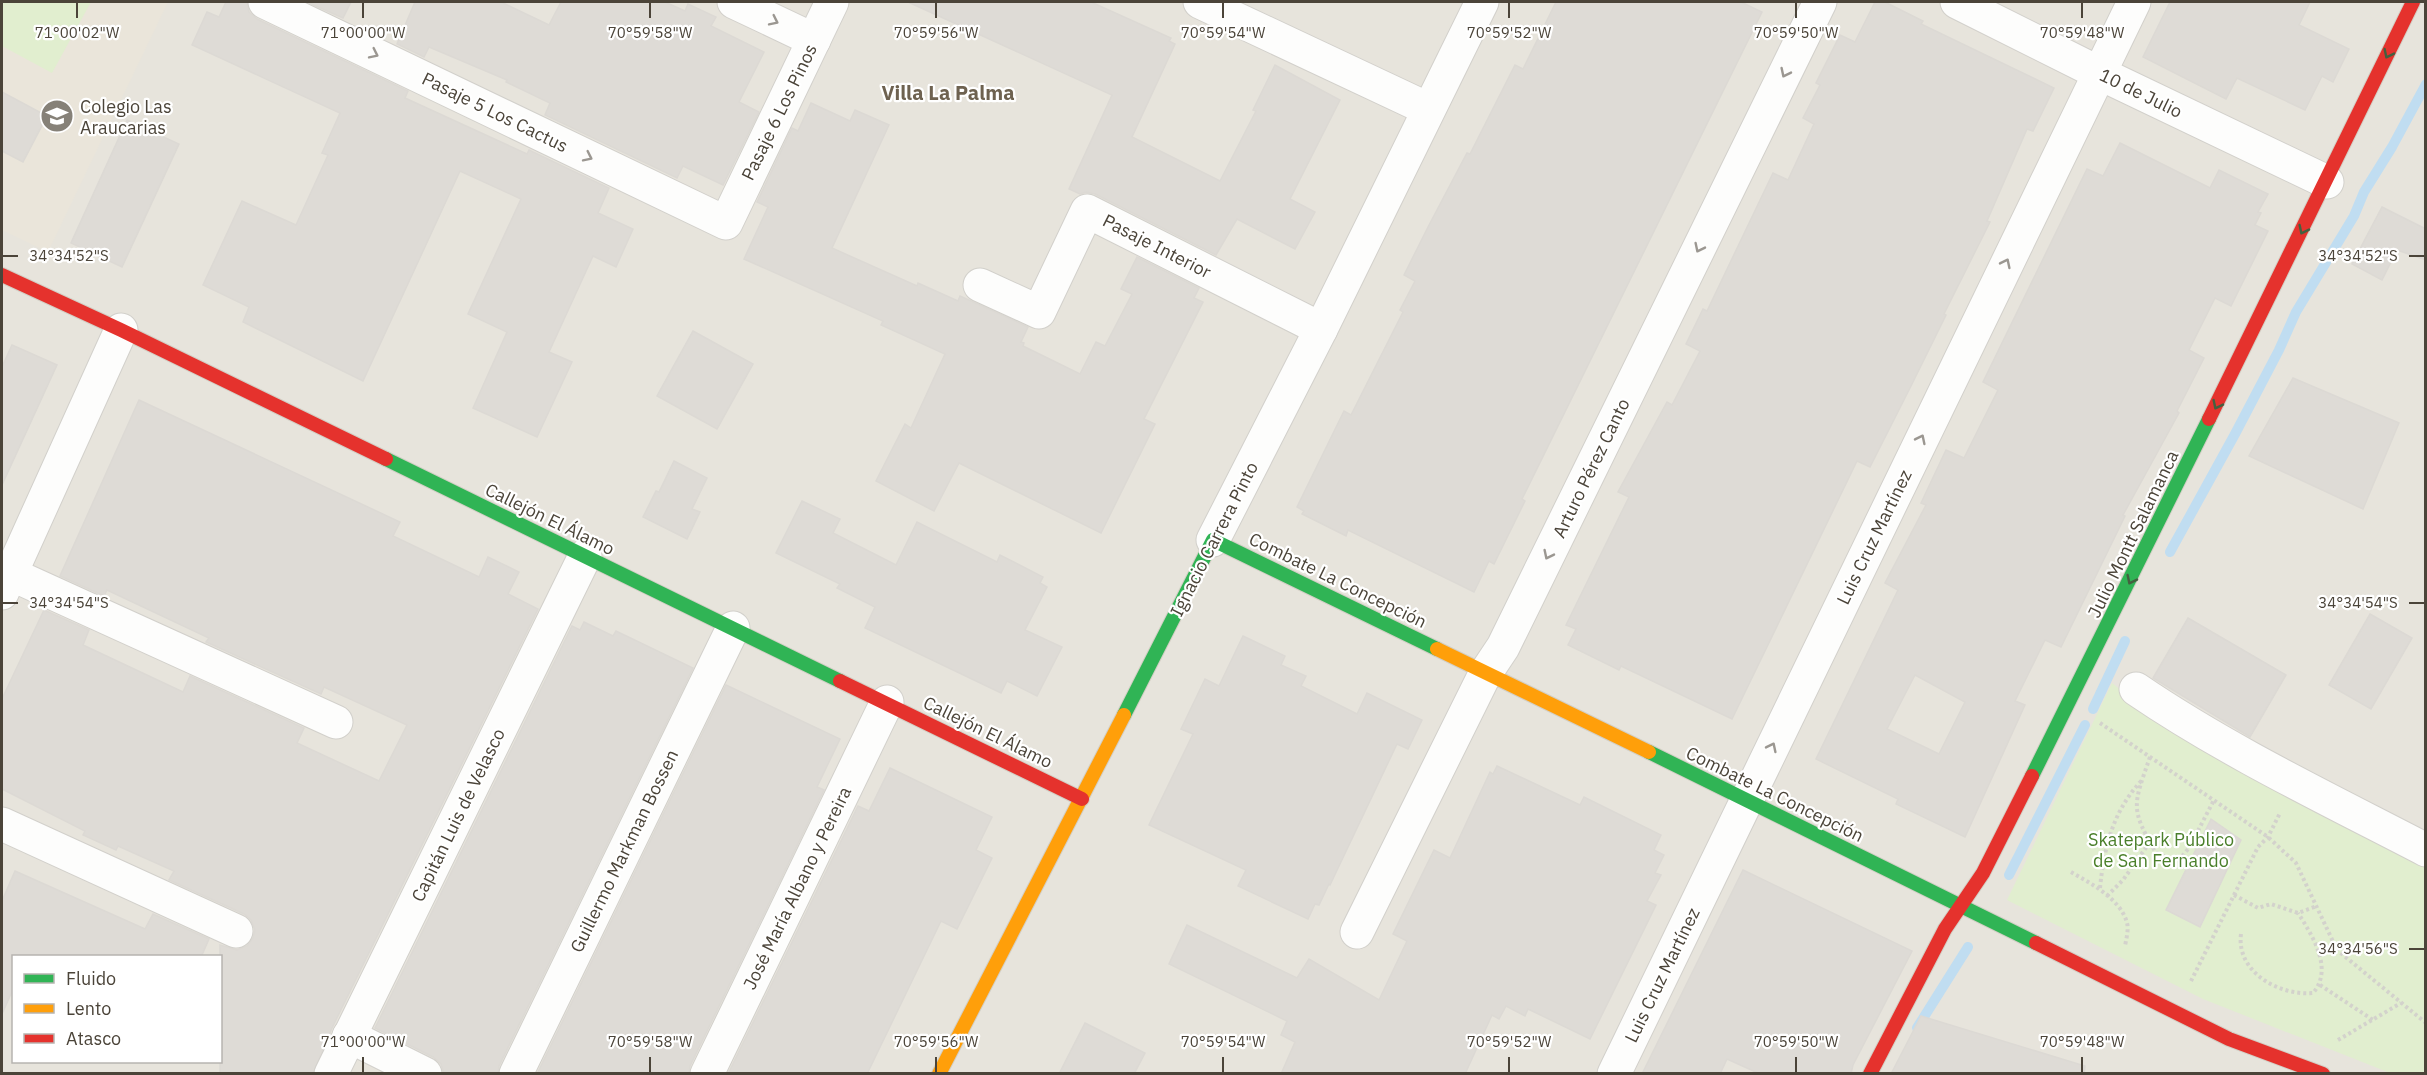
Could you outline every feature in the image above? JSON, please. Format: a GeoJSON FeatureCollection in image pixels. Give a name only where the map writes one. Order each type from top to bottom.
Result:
{"type":"FeatureCollection","features":[{"type":"Feature","properties":{"kind":"street","name":"Pasaje 5 Los Cactus"},"geometry":{"type":"LineString","coordinates":[[265,2],[726,223]]}},
{"type":"Feature","properties":{"kind":"street"},"geometry":{"type":"LineString","coordinates":[[734,2],[814,40]]}},
{"type":"Feature","properties":{"kind":"street","name":"Pasaje 6 Los Pinos"},"geometry":{"type":"LineString","coordinates":[[726,223],[832,2]]}},
{"type":"Feature","properties":{"kind":"street"},"geometry":{"type":"LineString","coordinates":[[1200,2],[1428,109]]}},
{"type":"Feature","properties":{"kind":"street","name":"Ignacio Carrera Pinto"},"geometry":{"type":"LineString","coordinates":[[939,1074],[1321,329],[1482,2]]}},
{"type":"Feature","properties":{"kind":"street","name":"Arturo Pérez Canto"},"geometry":{"type":"LineString","coordinates":[[1357,932],[1485,674],[1503,647],[1820,2]]}},
{"type":"Feature","properties":{"kind":"street","name":"10 de Julio"},"geometry":{"type":"LineString","coordinates":[[1957,2],[2098,73],[2327,182]]}},
{"type":"Feature","properties":{"kind":"street","name":"Luis Cruz Martínez"},"geometry":{"type":"LineString","coordinates":[[1614,1074],[2134,2]]}},
{"type":"Feature","properties":{"kind":"street","name":"Julio Montt Salamanca"},"geometry":{"type":"LineString","coordinates":[[1870,1074],[1945,930],[1983,873],[2069,704],[2414,2]]}},
{"type":"Feature","properties":{"kind":"street","name":"Pasaje Interior"},"geometry":{"type":"LineString","coordinates":[[980,285],[1039,312],[1087,211],[1321,329]]}},
{"type":"Feature","properties":{"kind":"street","name":"Callejón El Álamo"},"geometry":{"type":"LineString","coordinates":[[2,275],[121,330],[1082,799]]}},
{"type":"Feature","properties":{"kind":"street"},"geometry":{"type":"LineString","coordinates":[[121,330],[4,579],[336,722]]}},
{"type":"Feature","properties":{"kind":"street","name":"Combate La Concepción"},"geometry":{"type":"LineString","coordinates":[[1213,540],[1485,674],[1747,799],[2229,1039],[2323,1074]]}},
{"type":"Feature","properties":{"kind":"street","name":"Capitán Luis de Velasco"},"geometry":{"type":"LineString","coordinates":[[331,1074],[585,556]]}},
{"type":"Feature","properties":{"kind":"street","name":"Guillermo Markman Bossen"},"geometry":{"type":"LineString","coordinates":[[516,1074],[733,628]]}},
{"type":"Feature","properties":{"kind":"street"},"geometry":{"type":"LineString","coordinates":[[2136,689],[2161,706],[2295,782],[2426,850]]}},
{"type":"Feature","properties":{"kind":"street","name":"José María Albano y Pereira"},"geometry":{"type":"LineString","coordinates":[[706,1074],[887,702]]}},
{"type":"Feature","properties":{"kind":"street"},"geometry":{"type":"LineString","coordinates":[[2,824],[236,931]]}},
{"type":"Feature","properties":{"kind":"street"},"geometry":{"type":"LineString","coordinates":[[350,1036],[425,1074]]}},
{"type":"Feature","properties":{"kind":"path"},"geometry":{"type":"LineString","coordinates":[[2092,718],[2268,837],[2296,863],[2337,950],[2426,1023]]}},
{"type":"Feature","properties":{"kind":"path"},"geometry":{"type":"LineString","coordinates":[[2150,757],[2137,799],[2137,817],[2156,853],[2178,861],[2189,848],[2214,800]]}},
{"type":"Feature","properties":{"kind":"path"},"geometry":{"type":"LineString","coordinates":[[2100,888],[2114,822],[2126,797],[2142,780]]}},
{"type":"Feature","properties":{"kind":"path"},"geometry":{"type":"LineString","coordinates":[[2191,981],[2258,847],[2268,837],[2295,782]]}},
{"type":"Feature","properties":{"kind":"path"},"geometry":{"type":"LineString","coordinates":[[2107,896],[2123,880],[2150,842]]}},
{"type":"Feature","properties":{"kind":"path"},"geometry":{"type":"LineString","coordinates":[[2071,872],[2100,888],[2128,923],[2125,946]]}},
{"type":"Feature","properties":{"kind":"path"},"geometry":{"type":"LineString","coordinates":[[2234,895],[2258,908],[2271,904],[2298,913],[2317,906]]}},
{"type":"Feature","properties":{"kind":"path"},"geometry":{"type":"LineString","coordinates":[[2241,934],[2240,946],[2247,963],[2260,977],[2276,988],[2299,994],[2313,993],[2320,985],[2322,964],[2317,946],[2298,913]]}},
{"type":"Feature","properties":{"kind":"path"},"geometry":{"type":"LineString","coordinates":[[2320,985],[2373,1020]]}},
{"type":"Feature","properties":{"kind":"path"},"geometry":{"type":"LineString","coordinates":[[2335,1042],[2402,1003]]}},
{"type":"Feature","properties":{"kind":"shaded area"},"geometry":{"type":"Polygon","coordinates":[[[2,2],[2425,2],[2425,1073],[2,1074],[2,2]]]}},
{"type":"Feature","properties":{"kind":"shaded area","name":"Colegio Las Araucarias"},"geometry":{"type":"Polygon","coordinates":[[[2,2],[168,2],[48,252],[2,230],[2,2]]]}},
{"type":"Feature","properties":{"kind":"green space"},"geometry":{"type":"Polygon","coordinates":[[[2,2],[91,2],[52,73],[2,46],[2,2]]]}},
{"type":"Feature","properties":{"kind":"green space","name":"Skatepark Público de San Fernando"},"geometry":{"type":"Polygon","coordinates":[[[2112,683],[2143,708],[2425,864],[2425,1073],[2390,1073],[2203,999],[2007,900],[2112,683]]]}},
{"type":"Feature","properties":{"kind":"building"},"geometry":{"type":"Polygon","coordinates":[[[226,2],[247,2],[249,12],[257,19],[408,91],[405,98],[527,154],[529,150],[609,188],[598,213],[633,229],[616,267],[593,256],[549,352],[572,362],[537,437],[473,408],[507,332],[468,314],[521,199],[460,171],[363,381],[243,322],[249,307],[203,285],[242,201],[296,225],[328,155],[322,153],[340,113],[192,45],[207,12],[219,17],[226,2]]]}},
{"type":"Feature","properties":{"kind":"building"},"geometry":{"type":"Polygon","coordinates":[[[307,2],[351,2],[343,18],[307,2]]]}},
{"type":"Feature","properties":{"kind":"building"},"geometry":{"type":"Polygon","coordinates":[[[415,2],[501,2],[549,25],[561,2],[665,2],[685,11],[688,4],[716,17],[711,26],[764,52],[739,102],[759,112],[723,185],[683,166],[677,178],[545,115],[550,103],[506,82],[507,80],[429,47],[424,57],[397,44],[415,2]]]}},
{"type":"Feature","properties":{"kind":"building"},"geometry":{"type":"Polygon","coordinates":[[[908,2],[1091,2],[1171,38],[1169,41],[1175,44],[1132,137],[1220,181],[1256,111],[1253,110],[1275,65],[1340,100],[1290,199],[1315,212],[1295,249],[1237,219],[1216,255],[1095,194],[1086,192],[1080,194],[1069,189],[1112,95],[908,2]]]}},
{"type":"Feature","properties":{"kind":"building"},"geometry":{"type":"Polygon","coordinates":[[[1556,2],[1741,2],[1762,12],[1522,499],[1525,501],[1494,564],[1489,561],[1474,592],[1348,530],[1346,536],[1302,514],[1304,511],[1297,507],[1344,411],[1351,415],[1403,312],[1400,310],[1415,281],[1404,275],[1428,227],[1467,153],[1470,154],[1515,65],[1523,69],[1556,2]]]}},
{"type":"Feature","properties":{"kind":"building"},"geometry":{"type":"Polygon","coordinates":[[[1875,2],[1885,2],[1923,21],[1921,24],[2054,88],[2033,131],[2027,129],[1987,221],[1990,222],[1870,467],[1857,461],[1732,719],[1621,666],[1619,670],[1568,645],[1576,629],[1566,625],[1629,497],[1618,492],[1667,402],[1672,405],[1700,351],[1686,344],[1703,309],[1707,311],[1773,173],[1788,180],[1814,124],[1803,118],[1820,85],[1816,83],[1840,35],[1855,42],[1875,2]]]}},
{"type":"Feature","properties":{"kind":"building"},"geometry":{"type":"Polygon","coordinates":[[[2170,2],[2310,2],[2299,25],[2349,49],[2333,82],[2322,76],[2305,110],[2237,78],[2226,99],[2143,57],[2170,2]]]}},
{"type":"Feature","properties":{"kind":"building"},"geometry":{"type":"Polygon","coordinates":[[[2,92],[47,116],[23,162],[2,151],[2,92]]]}},
{"type":"Feature","properties":{"kind":"building"},"geometry":{"type":"Polygon","coordinates":[[[811,103],[850,121],[855,110],[889,125],[832,248],[917,286],[918,283],[958,301],[960,296],[1028,327],[1021,342],[1024,343],[1023,346],[1080,374],[1096,342],[1105,346],[1132,294],[1121,289],[1137,257],[1199,288],[1194,298],[1203,302],[1144,419],[1155,424],[1101,533],[959,463],[934,511],[876,481],[905,424],[911,428],[945,354],[881,325],[883,321],[744,259],[768,207],[757,202],[792,128],[798,131],[811,103]]]}},
{"type":"Feature","properties":{"kind":"building"},"geometry":{"type":"Polygon","coordinates":[[[127,120],[179,144],[122,267],[71,243],[127,120]]]}},
{"type":"Feature","properties":{"kind":"building"},"geometry":{"type":"Polygon","coordinates":[[[2120,143],[2210,188],[2219,170],[2268,194],[2258,212],[2261,213],[2255,225],[2268,231],[2231,306],[2215,298],[2189,350],[2204,358],[2177,411],[2179,413],[2123,515],[2125,516],[2061,647],[2045,640],[2015,701],[2025,705],[1965,837],[1896,804],[1898,799],[1816,759],[1898,590],[1885,583],[1926,505],[1921,503],[1946,450],[1964,458],[1998,390],[1983,382],[2087,169],[2103,176],[2120,143]],[[1915,675],[1887,729],[1939,754],[1965,702],[1915,675]]]}},
{"type":"Feature","properties":{"kind":"building"},"geometry":{"type":"Polygon","coordinates":[[[2382,207],[2426,229],[2426,260],[2397,250],[2382,280],[2352,264],[2382,207]]]}},
{"type":"Feature","properties":{"kind":"building"},"geometry":{"type":"Polygon","coordinates":[[[693,331],[753,364],[717,429],[657,396],[693,331]]]}},
{"type":"Feature","properties":{"kind":"building"},"geometry":{"type":"Polygon","coordinates":[[[12,345],[57,365],[2,485],[2,367],[12,345]]]}},
{"type":"Feature","properties":{"kind":"building"},"geometry":{"type":"Polygon","coordinates":[[[2293,378],[2399,423],[2363,509],[2249,456],[2293,378]]]}},
{"type":"Feature","properties":{"kind":"building"},"geometry":{"type":"Polygon","coordinates":[[[139,400],[400,522],[393,536],[479,577],[488,557],[519,572],[508,594],[538,609],[332,1028],[313,1074],[220,1074],[220,1063],[222,1063],[222,955],[220,955],[220,945],[237,950],[247,946],[255,930],[251,920],[244,914],[169,880],[174,871],[118,846],[116,850],[83,835],[85,831],[2,789],[2,699],[44,610],[89,630],[83,645],[183,692],[190,676],[304,728],[297,743],[379,781],[407,725],[324,687],[321,694],[206,642],[209,638],[107,590],[104,596],[60,576],[139,400]]]}},
{"type":"Feature","properties":{"kind":"building"},"geometry":{"type":"Polygon","coordinates":[[[674,461],[707,478],[692,509],[700,512],[687,539],[643,517],[656,491],[659,492],[674,461]]]}},
{"type":"Feature","properties":{"kind":"building"},"geometry":{"type":"Polygon","coordinates":[[[802,501],[840,519],[833,533],[896,565],[917,522],[997,562],[1000,555],[1043,577],[1040,583],[1047,587],[1025,630],[1062,647],[1037,696],[1007,681],[1001,693],[865,628],[875,607],[837,588],[840,584],[776,553],[802,501]]]}},
{"type":"Feature","properties":{"kind":"building"},"geometry":{"type":"Polygon","coordinates":[[[2370,614],[2412,638],[2371,709],[2329,685],[2370,614]]]}},
{"type":"Feature","properties":{"kind":"building"},"geometry":{"type":"Polygon","coordinates":[[[2188,618],[2286,675],[2250,737],[2153,678],[2188,618]]]}},
{"type":"Feature","properties":{"kind":"building"},"geometry":{"type":"Polygon","coordinates":[[[584,622],[613,636],[616,631],[693,668],[499,1066],[498,1074],[444,1074],[441,1064],[433,1057],[375,1028],[572,626],[580,630],[584,622]]]}},
{"type":"Feature","properties":{"kind":"building"},"geometry":{"type":"Polygon","coordinates":[[[1243,636],[1285,656],[1281,665],[1306,676],[1301,686],[1357,714],[1367,693],[1422,720],[1408,749],[1397,744],[1330,885],[1319,905],[1315,904],[1308,919],[1238,886],[1246,870],[1149,825],[1193,734],[1181,729],[1205,679],[1219,686],[1243,636]]]}},
{"type":"Feature","properties":{"kind":"building"},"geometry":{"type":"Polygon","coordinates":[[[726,685],[840,739],[817,787],[824,790],[690,1066],[689,1074],[537,1074],[726,685]]]}},
{"type":"Feature","properties":{"kind":"building"},"geometry":{"type":"Polygon","coordinates":[[[1497,766],[1580,805],[1584,797],[1661,835],[1654,850],[1664,855],[1655,873],[1661,875],[1647,901],[1656,905],[1590,1039],[1528,1009],[1525,1016],[1506,1006],[1499,1019],[1492,1015],[1465,1074],[1281,1074],[1295,1042],[1281,1035],[1287,1021],[1169,964],[1187,925],[1297,978],[1309,959],[1379,1000],[1407,941],[1393,934],[1434,850],[1450,858],[1490,772],[1493,774],[1497,766]]]}},
{"type":"Feature","properties":{"kind":"building"},"geometry":{"type":"Polygon","coordinates":[[[890,768],[992,817],[976,850],[992,858],[957,929],[941,921],[867,1074],[728,1074],[858,806],[869,811],[890,768]]]}},
{"type":"Feature","properties":{"kind":"building"},"geometry":{"type":"Polygon","coordinates":[[[2211,819],[2241,840],[2200,927],[2166,910],[2211,819]]]}},
{"type":"Feature","properties":{"kind":"building"},"geometry":{"type":"Polygon","coordinates":[[[1743,870],[1912,951],[1853,1065],[1851,1074],[1760,1074],[1727,1059],[1720,1074],[1642,1074],[1743,870]]]}},
{"type":"Feature","properties":{"kind":"building"},"geometry":{"type":"Polygon","coordinates":[[[15,871],[145,929],[153,914],[209,939],[202,955],[12,955],[12,992],[2,1014],[2,901],[15,871]]]}},
{"type":"Feature","properties":{"kind":"building"},"geometry":{"type":"Polygon","coordinates":[[[1921,1016],[2085,1066],[2084,1074],[1891,1074],[1921,1016]]]}},
{"type":"Feature","properties":{"kind":"building"},"geometry":{"type":"Polygon","coordinates":[[[1085,1023],[1145,1053],[1134,1074],[1059,1074],[1085,1023]]]}},
{"type":"Feature","properties":{"kind":"waterway"},"geometry":{"type":"LineString","coordinates":[[2170,552],[2235,434],[2296,312],[2354,216],[2364,192],[2392,147],[2426,84]]}},
{"type":"Feature","properties":{"kind":"waterway"},"geometry":{"type":"LineString","coordinates":[[2093,709],[2125,641]]}},
{"type":"Feature","properties":{"kind":"waterway"},"geometry":{"type":"LineString","coordinates":[[2009,875],[2085,725]]}},
{"type":"Feature","properties":{"kind":"waterway"},"geometry":{"type":"LineString","coordinates":[[1917,1028],[1968,947]]}},
{"type":"Feature","properties":{"kind":"traffic: fast"},"geometry":{"type":"LineString","coordinates":[[2032,776],[2209,419]]}},
{"type":"Feature","properties":{"kind":"traffic: fast"},"geometry":{"type":"LineString","coordinates":[[386,459],[840,681]]}},
{"type":"Feature","properties":{"kind":"traffic: fast"},"geometry":{"type":"LineString","coordinates":[[1124,715],[1213,540],[1437,649]]}},
{"type":"Feature","properties":{"kind":"traffic: fast"},"geometry":{"type":"LineString","coordinates":[[1649,752],[2036,943]]}},
{"type":"Feature","properties":{"kind":"traffic: slow"},"geometry":{"type":"LineString","coordinates":[[1437,649],[1649,752]]}},
{"type":"Feature","properties":{"kind":"traffic: slow"},"geometry":{"type":"LineString","coordinates":[[939,1074],[1124,715]]}},
{"type":"Feature","properties":{"kind":"traffic: jam"},"geometry":{"type":"LineString","coordinates":[[2209,419],[2413,2]]}},
{"type":"Feature","properties":{"kind":"traffic: jam"},"geometry":{"type":"LineString","coordinates":[[2,275],[121,330],[386,459]]}},
{"type":"Feature","properties":{"kind":"traffic: jam"},"geometry":{"type":"LineString","coordinates":[[840,681],[1082,799]]}},
{"type":"Feature","properties":{"kind":"traffic: jam"},"geometry":{"type":"LineString","coordinates":[[1870,1074],[1945,929],[1983,873],[2032,776]]}},
{"type":"Feature","properties":{"kind":"traffic: jam"},"geometry":{"type":"LineString","coordinates":[[2036,943],[2229,1039],[2323,1074]]}},
{"type":"Feature","properties":{"kind":"place","name":"Colegio Las Araucarias"},"geometry":{"type":"Point","coordinates":[57,116]}},
{"type":"Feature","properties":{"kind":"district","name":"Villa La Palma"},"geometry":{"type":"Point","coordinates":[948,92]}}]}
